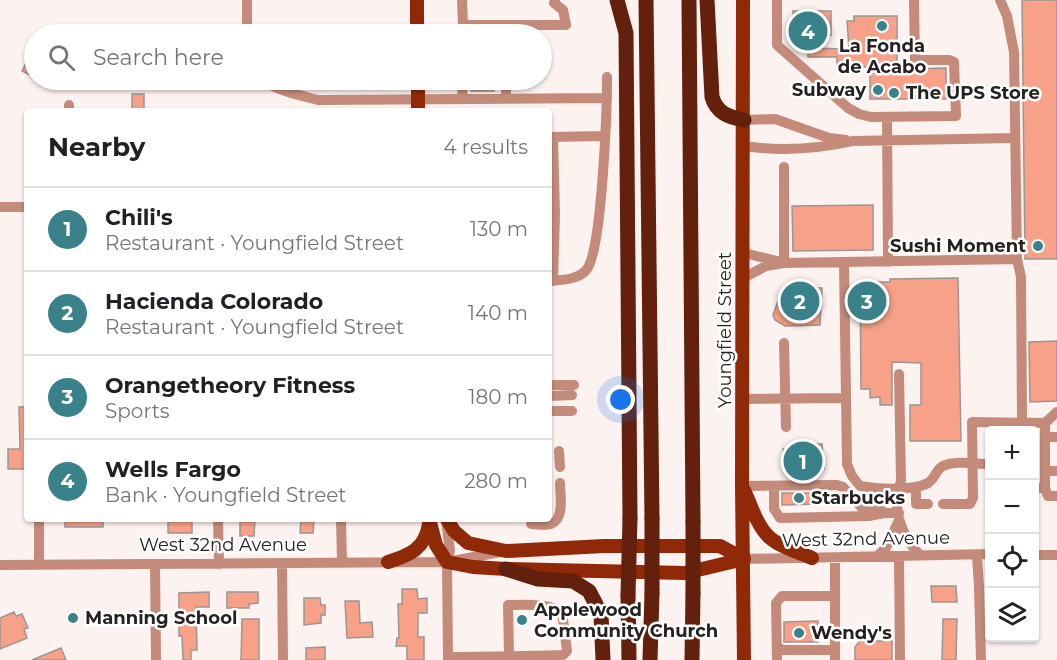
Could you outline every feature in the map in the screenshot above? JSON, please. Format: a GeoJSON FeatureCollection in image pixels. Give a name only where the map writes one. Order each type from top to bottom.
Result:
{"type":"FeatureCollection","features":[{"type":"Feature","properties":{"kind":"highway"},"geometry":{"type":"LineString","coordinates":[[617,0],[626,33],[629,660]]}},
{"type":"Feature","properties":{"kind":"highway"},"geometry":{"type":"LineString","coordinates":[[646,0],[652,519],[650,660]]}},
{"type":"Feature","properties":{"kind":"highway"},"geometry":{"type":"LineString","coordinates":[[689,0],[692,660]]}},
{"type":"Feature","properties":{"kind":"highway"},"geometry":{"type":"LineString","coordinates":[[707,0],[711,90],[715,104],[718,110],[726,115],[744,120]]}},
{"type":"Feature","properties":{"kind":"highway"},"geometry":{"type":"LineString","coordinates":[[506,569],[538,579],[573,581],[589,591],[601,614],[603,660]]}},
{"type":"Feature","properties":{"kind":"main road"},"geometry":{"type":"LineString","coordinates":[[417,0],[417,24]]}},
{"type":"Feature","properties":{"kind":"main road","name":"Youngfield Street"},"geometry":{"type":"LineString","coordinates":[[743,0],[744,660]]}},
{"type":"Feature","properties":{"kind":"main road"},"geometry":{"type":"LineString","coordinates":[[742,486],[767,536],[775,542],[812,558]]}},
{"type":"Feature","properties":{"kind":"main road"},"geometry":{"type":"LineString","coordinates":[[388,562],[408,555],[419,548],[426,537],[428,522]]}},
{"type":"Feature","properties":{"kind":"main road"},"geometry":{"type":"LineString","coordinates":[[430,522],[436,545],[447,562]]}},
{"type":"Feature","properties":{"kind":"main road"},"geometry":{"type":"LineString","coordinates":[[448,522],[462,539],[476,546],[506,551]]}},
{"type":"Feature","properties":{"kind":"main road","name":"West 32nd Avenue"},"geometry":{"type":"LineString","coordinates":[[506,551],[604,546],[720,546],[744,560]]}},
{"type":"Feature","properties":{"kind":"main road","name":"West 32nd Avenue"},"geometry":{"type":"LineString","coordinates":[[447,562],[506,569],[685,573],[744,560]]}},
{"type":"Feature","properties":{"kind":"street"},"geometry":{"type":"LineString","coordinates":[[247,0],[247,24]]}},
{"type":"Feature","properties":{"kind":"street"},"geometry":{"type":"LineString","coordinates":[[777,0],[777,45],[848,108],[865,116],[956,116],[954,62],[915,60],[914,0]]}},
{"type":"Feature","properties":{"kind":"street"},"geometry":{"type":"LineString","coordinates":[[1000,0],[1007,16],[1012,40],[1017,259],[1021,272],[1021,426]]}},
{"type":"Feature","properties":{"kind":"street"},"geometry":{"type":"LineString","coordinates":[[464,24],[466,2]]}},
{"type":"Feature","properties":{"kind":"street"},"geometry":{"type":"LineString","coordinates":[[552,26],[566,25],[563,10],[555,2]]}},
{"type":"Feature","properties":{"kind":"street"},"geometry":{"type":"LineString","coordinates":[[552,281],[575,278],[586,271],[591,262],[596,238],[605,136],[607,77]]}},
{"type":"Feature","properties":{"kind":"street"},"geometry":{"type":"LineString","coordinates":[[284,90],[318,99],[418,105],[462,99],[607,98]]}},
{"type":"Feature","properties":{"kind":"street"},"geometry":{"type":"LineString","coordinates":[[462,99],[464,90]]}},
{"type":"Feature","properties":{"kind":"street"},"geometry":{"type":"LineString","coordinates":[[506,90],[506,99]]}},
{"type":"Feature","properties":{"kind":"street"},"geometry":{"type":"LineString","coordinates":[[887,117],[888,262]]}},
{"type":"Feature","properties":{"kind":"street"},"geometry":{"type":"LineString","coordinates":[[744,120],[774,119],[830,138],[853,141],[1015,138]]}},
{"type":"Feature","properties":{"kind":"street"},"geometry":{"type":"LineString","coordinates":[[552,137],[605,136]]}},
{"type":"Feature","properties":{"kind":"street"},"geometry":{"type":"LineString","coordinates":[[744,146],[764,149],[829,146],[853,141]]}},
{"type":"Feature","properties":{"kind":"street"},"geometry":{"type":"LineString","coordinates":[[784,167],[784,263]]}},
{"type":"Feature","properties":{"kind":"street"},"geometry":{"type":"LineString","coordinates":[[0,207],[24,207]]}},
{"type":"Feature","properties":{"kind":"street"},"geometry":{"type":"LineString","coordinates":[[744,253],[784,263]]}},
{"type":"Feature","properties":{"kind":"street"},"geometry":{"type":"LineString","coordinates":[[743,278],[765,266],[784,263],[1017,259]]}},
{"type":"Feature","properties":{"kind":"street"},"geometry":{"type":"LineString","coordinates":[[844,263],[847,464],[852,476],[860,486],[916,487],[929,482],[943,466],[985,464]]}},
{"type":"Feature","properties":{"kind":"street"},"geometry":{"type":"LineString","coordinates":[[784,343],[786,427]]}},
{"type":"Feature","properties":{"kind":"street"},"geometry":{"type":"LineString","coordinates":[[899,374],[901,480],[898,488],[899,516],[908,542],[920,555]]}},
{"type":"Feature","properties":{"kind":"street"},"geometry":{"type":"LineString","coordinates":[[552,386],[573,390],[552,395]]}},
{"type":"Feature","properties":{"kind":"street"},"geometry":{"type":"LineString","coordinates":[[743,399],[846,398]]}},
{"type":"Feature","properties":{"kind":"street"},"geometry":{"type":"LineString","coordinates":[[552,411],[572,411]]}},
{"type":"Feature","properties":{"kind":"street"},"geometry":{"type":"LineString","coordinates":[[943,504],[970,504],[973,498],[972,422],[1021,426],[1045,423],[1057,412]]}},
{"type":"Feature","properties":{"kind":"street"},"geometry":{"type":"LineString","coordinates":[[1045,423],[1045,471],[1040,488],[1048,496],[1057,496]]}},
{"type":"Feature","properties":{"kind":"street"},"geometry":{"type":"LineString","coordinates":[[1045,437],[1057,437]]}},
{"type":"Feature","properties":{"kind":"street"},"geometry":{"type":"LineString","coordinates":[[559,451],[560,467]]}},
{"type":"Feature","properties":{"kind":"street"},"geometry":{"type":"LineString","coordinates":[[1045,471],[1057,471]]}},
{"type":"Feature","properties":{"kind":"street"},"geometry":{"type":"LineString","coordinates":[[531,524],[550,524],[556,520],[560,513],[560,483]]}},
{"type":"Feature","properties":{"kind":"street"},"geometry":{"type":"LineString","coordinates":[[742,486],[843,486],[862,508],[876,508],[884,513],[899,516]]}},
{"type":"Feature","properties":{"kind":"street"},"geometry":{"type":"LineString","coordinates":[[774,486],[774,510],[780,518],[869,516],[884,513]]}},
{"type":"Feature","properties":{"kind":"street"},"geometry":{"type":"LineString","coordinates":[[916,487],[916,504],[928,504]]}},
{"type":"Feature","properties":{"kind":"street"},"geometry":{"type":"LineString","coordinates":[[877,556],[886,548],[899,516]]}},
{"type":"Feature","properties":{"kind":"street"},"geometry":{"type":"LineString","coordinates":[[39,522],[39,565]]}},
{"type":"Feature","properties":{"kind":"street"},"geometry":{"type":"LineString","coordinates":[[218,522],[219,564]]}},
{"type":"Feature","properties":{"kind":"street"},"geometry":{"type":"LineString","coordinates":[[341,522],[342,562]]}},
{"type":"Feature","properties":{"kind":"street"},"geometry":{"type":"LineString","coordinates":[[446,522],[450,551],[447,562],[448,658],[563,655],[567,651],[562,612],[558,609],[530,605],[508,605],[509,656]]}},
{"type":"Feature","properties":{"kind":"street","name":"West 32nd Avenue"},"geometry":{"type":"LineString","coordinates":[[0,565],[447,562],[506,551]]}},
{"type":"Feature","properties":{"kind":"street","name":"West 32nd Avenue"},"geometry":{"type":"LineString","coordinates":[[744,560],[985,554]]}},
{"type":"Feature","properties":{"kind":"street"},"geometry":{"type":"LineString","coordinates":[[976,555],[981,660]]}},
{"type":"Feature","properties":{"kind":"street"},"geometry":{"type":"LineString","coordinates":[[1039,555],[1057,555]]}},
{"type":"Feature","properties":{"kind":"street"},"geometry":{"type":"LineString","coordinates":[[899,556],[900,660]]}},
{"type":"Feature","properties":{"kind":"street"},"geometry":{"type":"LineString","coordinates":[[777,646],[782,650],[835,655],[835,558]]}},
{"type":"Feature","properties":{"kind":"street"},"geometry":{"type":"LineString","coordinates":[[282,563],[283,660]]}},
{"type":"Feature","properties":{"kind":"street"},"geometry":{"type":"LineString","coordinates":[[155,564],[156,660]]}},
{"type":"Feature","properties":{"kind":"street"},"geometry":{"type":"LineString","coordinates":[[777,660],[776,603],[782,596],[835,596]]}},
{"type":"Feature","properties":{"kind":"building"},"geometry":{"type":"Polygon","coordinates":[[[1022,0],[1057,0],[1057,259],[1025,259],[1022,0]]]}},
{"type":"Feature","properties":{"kind":"building"},"geometry":{"type":"Polygon","coordinates":[[[793,11],[831,11],[831,35],[795,41],[792,37],[793,11]]]}},
{"type":"Feature","properties":{"kind":"building"},"geometry":{"type":"Polygon","coordinates":[[[854,16],[897,16],[897,63],[902,63],[902,69],[946,68],[946,99],[870,99],[870,67],[837,67],[837,57],[808,57],[808,48],[849,49],[847,21],[854,21],[854,16]]]}},
{"type":"Feature","properties":{"kind":"building"},"geometry":{"type":"Polygon","coordinates":[[[471,90],[494,90],[494,91],[471,90]]]}},
{"type":"Feature","properties":{"kind":"building"},"geometry":{"type":"Polygon","coordinates":[[[132,94],[144,94],[144,108],[132,108],[132,94]]]}},
{"type":"Feature","properties":{"kind":"building"},"geometry":{"type":"Polygon","coordinates":[[[873,205],[873,250],[793,251],[792,206],[873,205]]]}},
{"type":"Feature","properties":{"kind":"building"},"geometry":{"type":"Polygon","coordinates":[[[958,278],[961,441],[910,441],[910,405],[921,405],[921,363],[892,362],[892,405],[880,405],[880,397],[870,398],[870,389],[861,389],[860,282],[958,278]]]}},
{"type":"Feature","properties":{"kind":"building"},"geometry":{"type":"Polygon","coordinates":[[[805,288],[822,288],[820,325],[785,326],[775,320],[773,315],[782,290],[805,290],[805,288]]]}},
{"type":"Feature","properties":{"kind":"building"},"geometry":{"type":"Polygon","coordinates":[[[1057,341],[1057,401],[1030,402],[1029,342],[1057,341]]]}},
{"type":"Feature","properties":{"kind":"building"},"geometry":{"type":"Polygon","coordinates":[[[19,407],[24,407],[24,469],[8,469],[8,449],[20,449],[19,407]]]}},
{"type":"Feature","properties":{"kind":"building"},"geometry":{"type":"Polygon","coordinates":[[[806,444],[822,444],[824,469],[821,469],[821,472],[807,472],[807,475],[788,475],[788,465],[783,465],[783,449],[807,449],[806,444]]]}},
{"type":"Feature","properties":{"kind":"building","name":"Starbucks"},"geometry":{"type":"Polygon","coordinates":[[[782,493],[818,493],[818,504],[782,505],[782,493]]]}},
{"type":"Feature","properties":{"kind":"building"},"geometry":{"type":"Polygon","coordinates":[[[65,522],[103,522],[103,527],[65,527],[65,522]]]}},
{"type":"Feature","properties":{"kind":"building"},"geometry":{"type":"Polygon","coordinates":[[[168,522],[192,522],[192,533],[168,533],[168,522]]]}},
{"type":"Feature","properties":{"kind":"building"},"geometry":{"type":"Polygon","coordinates":[[[240,522],[255,522],[254,536],[240,536],[240,522]]]}},
{"type":"Feature","properties":{"kind":"building"},"geometry":{"type":"Polygon","coordinates":[[[301,522],[314,522],[313,533],[300,533],[301,522]]]}},
{"type":"Feature","properties":{"kind":"building"},"geometry":{"type":"Polygon","coordinates":[[[931,586],[956,586],[957,602],[932,602],[931,586]]]}},
{"type":"Feature","properties":{"kind":"building"},"geometry":{"type":"Polygon","coordinates":[[[402,589],[417,589],[418,599],[427,598],[427,613],[418,613],[418,637],[424,637],[424,660],[407,660],[407,646],[396,646],[397,638],[399,638],[398,604],[402,604],[402,589]]]}},
{"type":"Feature","properties":{"kind":"building"},"geometry":{"type":"Polygon","coordinates":[[[209,592],[209,607],[196,607],[197,650],[191,650],[191,660],[183,660],[182,636],[179,636],[179,593],[209,592]]]}},
{"type":"Feature","properties":{"kind":"building"},"geometry":{"type":"Polygon","coordinates":[[[227,592],[258,592],[258,603],[249,604],[249,608],[227,608],[227,592]]]}},
{"type":"Feature","properties":{"kind":"building"},"geometry":{"type":"Polygon","coordinates":[[[304,598],[320,598],[321,605],[325,605],[325,615],[321,615],[321,623],[304,625],[304,598]]]}},
{"type":"Feature","properties":{"kind":"building"},"geometry":{"type":"Polygon","coordinates":[[[345,601],[359,601],[360,623],[372,622],[373,637],[347,638],[345,601]]]}},
{"type":"Feature","properties":{"kind":"building"},"geometry":{"type":"Polygon","coordinates":[[[14,612],[16,616],[22,614],[28,628],[24,629],[27,638],[0,649],[0,618],[14,612]]]}},
{"type":"Feature","properties":{"kind":"building"},"geometry":{"type":"Polygon","coordinates":[[[242,619],[259,619],[259,660],[241,660],[242,619]]]}},
{"type":"Feature","properties":{"kind":"building"},"geometry":{"type":"Polygon","coordinates":[[[943,619],[957,619],[956,660],[942,660],[943,619]]]}},
{"type":"Feature","properties":{"kind":"building","name":"Wendy's"},"geometry":{"type":"Polygon","coordinates":[[[818,621],[818,642],[784,642],[784,622],[818,621]]]}},
{"type":"Feature","properties":{"kind":"building"},"geometry":{"type":"Polygon","coordinates":[[[860,641],[892,641],[892,660],[855,660],[855,647],[860,641]]]}},
{"type":"Feature","properties":{"kind":"building"},"geometry":{"type":"Polygon","coordinates":[[[325,647],[325,660],[306,660],[306,648],[325,647]]]}},
{"type":"Feature","properties":{"kind":"building"},"geometry":{"type":"Polygon","coordinates":[[[61,648],[66,660],[32,660],[61,648]]]}},
{"type":"Feature","properties":{"kind":"place","name":"La Fonda de Acabo"},"geometry":{"type":"Point","coordinates":[882,26]}},
{"type":"Feature","properties":{"kind":"place","name":"Wells Fargo"},"geometry":{"type":"Point","coordinates":[808,31]}},
{"type":"Feature","properties":{"kind":"place","name":"Subway"},"geometry":{"type":"Point","coordinates":[878,90]}},
{"type":"Feature","properties":{"kind":"place","name":"The UPS Store"},"geometry":{"type":"Point","coordinates":[894,93]}},
{"type":"Feature","properties":{"kind":"place","name":"Sushi Moment"},"geometry":{"type":"Point","coordinates":[1038,246]}},
{"type":"Feature","properties":{"kind":"place","name":"Hacienda Colorado"},"geometry":{"type":"Point","coordinates":[800,301]}},
{"type":"Feature","properties":{"kind":"place","name":"Orangetheory Fitness"},"geometry":{"type":"Point","coordinates":[867,301]}},
{"type":"Feature","properties":{"kind":"place","name":"Chili's"},"geometry":{"type":"Point","coordinates":[803,461]}},
{"type":"Feature","properties":{"kind":"place","name":"Starbucks"},"geometry":{"type":"Point","coordinates":[799,498]}},
{"type":"Feature","properties":{"kind":"place","name":"Manning School"},"geometry":{"type":"Point","coordinates":[73,618]}},
{"type":"Feature","properties":{"kind":"place","name":"Applewood Community Church"},"geometry":{"type":"Point","coordinates":[522,620]}},
{"type":"Feature","properties":{"kind":"place","name":"Wendy's"},"geometry":{"type":"Point","coordinates":[799,633]}}]}
